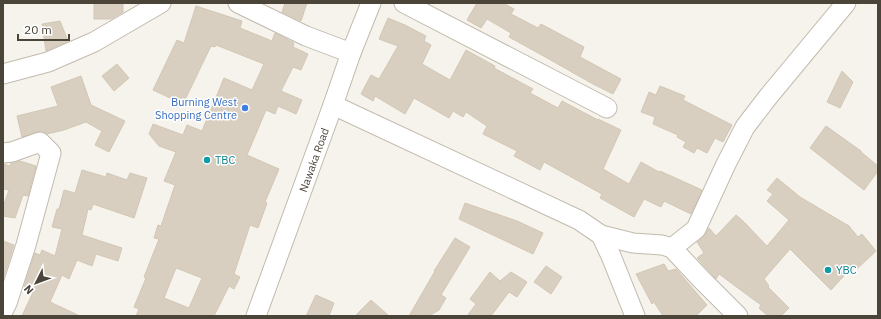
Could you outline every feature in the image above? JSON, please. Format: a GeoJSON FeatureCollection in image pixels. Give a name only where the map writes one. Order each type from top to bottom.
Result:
{"type":"FeatureCollection","features":[{"type":"Feature","properties":{"kind":"street"},"geometry":{"type":"LineString","coordinates":[[3,74],[48,62],[94,42],[161,3]]}},
{"type":"Feature","properties":{"kind":"street"},"geometry":{"type":"LineString","coordinates":[[238,3],[306,36],[351,53]]}},
{"type":"Feature","properties":{"kind":"street","name":"Nawaka Road"},"geometry":{"type":"LineString","coordinates":[[256,316],[334,105],[351,53],[371,3]]}},
{"type":"Feature","properties":{"kind":"street"},"geometry":{"type":"LineString","coordinates":[[404,3],[608,108]]}},
{"type":"Feature","properties":{"kind":"street"},"geometry":{"type":"LineString","coordinates":[[672,248],[696,229],[745,127],[768,96],[846,3]]}},
{"type":"Feature","properties":{"kind":"street"},"geometry":{"type":"LineString","coordinates":[[334,105],[579,220],[601,235],[633,243],[662,245],[672,248],[738,316]]}},
{"type":"Feature","properties":{"kind":"street"},"geometry":{"type":"LineString","coordinates":[[3,153],[12,152],[40,142],[51,153],[26,245],[3,311]]}},
{"type":"Feature","properties":{"kind":"street"},"geometry":{"type":"LineString","coordinates":[[601,235],[635,316]]}},
{"type":"Feature","properties":{"kind":"building"},"geometry":{"type":"Polygon","coordinates":[[[94,3],[123,3],[123,12],[111,19],[94,19],[94,3]]]}},
{"type":"Feature","properties":{"kind":"building"},"geometry":{"type":"Polygon","coordinates":[[[285,3],[307,3],[301,21],[282,12],[285,3]]]}},
{"type":"Feature","properties":{"kind":"building"},"geometry":{"type":"Polygon","coordinates":[[[477,3],[503,3],[514,9],[511,14],[538,28],[541,24],[584,47],[580,57],[621,79],[613,94],[509,37],[511,33],[487,19],[481,28],[467,20],[477,3]]]}},
{"type":"Feature","properties":{"kind":"building"},"geometry":{"type":"Polygon","coordinates":[[[196,6],[242,21],[240,28],[272,41],[275,33],[294,43],[293,47],[308,54],[301,70],[293,67],[281,91],[302,100],[296,114],[278,106],[275,114],[266,110],[247,155],[279,169],[265,202],[267,203],[258,228],[250,225],[234,274],[240,277],[234,289],[229,286],[214,316],[136,316],[139,309],[134,307],[146,278],[144,277],[159,239],[154,238],[158,225],[161,226],[175,185],[164,181],[176,152],[159,146],[149,134],[153,124],[183,135],[187,125],[202,131],[224,78],[252,90],[264,64],[216,45],[215,47],[211,46],[183,104],[153,90],[177,40],[184,43],[196,6]],[[176,268],[164,298],[189,308],[202,278],[176,268]]]}},
{"type":"Feature","properties":{"kind":"building"},"geometry":{"type":"Polygon","coordinates":[[[388,18],[426,36],[424,41],[431,45],[422,64],[450,80],[466,50],[495,66],[494,68],[533,89],[530,93],[558,108],[562,101],[621,130],[603,169],[629,184],[641,162],[659,172],[660,171],[702,190],[691,214],[664,201],[661,207],[644,199],[634,217],[600,198],[602,194],[544,162],[540,170],[514,156],[517,151],[483,134],[487,126],[466,112],[463,117],[453,111],[449,118],[414,98],[405,114],[375,96],[373,101],[361,94],[371,75],[379,79],[398,46],[379,39],[388,18]]]}},
{"type":"Feature","properties":{"kind":"building"},"geometry":{"type":"Polygon","coordinates":[[[60,21],[68,41],[46,51],[42,24],[60,21]]]}},
{"type":"Feature","properties":{"kind":"building"},"geometry":{"type":"Polygon","coordinates":[[[117,64],[129,78],[114,91],[102,76],[117,64]]]}},
{"type":"Feature","properties":{"kind":"building"},"geometry":{"type":"Polygon","coordinates":[[[842,71],[853,82],[840,108],[827,102],[842,71]]]}},
{"type":"Feature","properties":{"kind":"building"},"geometry":{"type":"Polygon","coordinates":[[[81,76],[91,105],[125,121],[109,152],[95,145],[102,131],[86,122],[47,134],[42,131],[22,137],[17,116],[58,106],[51,87],[81,76]]]}},
{"type":"Feature","properties":{"kind":"building"},"geometry":{"type":"Polygon","coordinates":[[[660,86],[685,96],[683,100],[732,125],[723,142],[715,138],[707,153],[697,148],[694,153],[683,147],[686,142],[677,137],[678,135],[653,124],[655,117],[641,112],[649,92],[656,95],[660,86]]]}},
{"type":"Feature","properties":{"kind":"building"},"geometry":{"type":"Polygon","coordinates":[[[826,126],[861,151],[878,166],[878,171],[864,190],[810,148],[826,126]]]}},
{"type":"Feature","properties":{"kind":"building"},"geometry":{"type":"Polygon","coordinates":[[[20,161],[36,166],[28,196],[23,195],[15,218],[3,216],[3,207],[9,190],[3,189],[3,164],[10,166],[11,163],[20,161]]]}},
{"type":"Feature","properties":{"kind":"building"},"geometry":{"type":"Polygon","coordinates":[[[82,170],[106,177],[107,173],[127,180],[130,173],[147,178],[134,218],[93,204],[91,210],[88,209],[82,235],[122,248],[118,261],[96,254],[92,266],[77,260],[69,279],[62,275],[50,302],[80,316],[22,316],[34,290],[24,287],[35,253],[40,255],[42,250],[55,256],[62,229],[52,227],[57,209],[59,209],[64,190],[75,193],[82,170]]]}},
{"type":"Feature","properties":{"kind":"building"},"geometry":{"type":"Polygon","coordinates":[[[777,178],[800,197],[849,226],[858,237],[862,234],[876,251],[857,269],[854,265],[831,290],[790,249],[764,279],[769,286],[768,287],[789,308],[781,316],[768,316],[759,308],[761,305],[719,274],[716,279],[697,258],[704,253],[697,242],[703,237],[709,228],[716,236],[736,215],[767,246],[789,220],[767,201],[773,194],[767,190],[777,178]]]}},
{"type":"Feature","properties":{"kind":"building"},"geometry":{"type":"Polygon","coordinates":[[[465,203],[517,221],[543,233],[533,254],[459,219],[465,203]]]}},
{"type":"Feature","properties":{"kind":"building"},"geometry":{"type":"Polygon","coordinates":[[[455,238],[470,247],[441,295],[446,298],[439,310],[429,316],[409,316],[434,271],[455,238]]]}},
{"type":"Feature","properties":{"kind":"building"},"geometry":{"type":"Polygon","coordinates":[[[3,241],[14,245],[3,279],[3,241]]]}},
{"type":"Feature","properties":{"kind":"building"},"geometry":{"type":"Polygon","coordinates":[[[664,264],[668,271],[676,269],[707,305],[696,316],[663,316],[654,302],[652,304],[636,274],[664,264]]]}},
{"type":"Feature","properties":{"kind":"building"},"geometry":{"type":"Polygon","coordinates":[[[546,266],[562,277],[551,294],[534,282],[546,266]]]}},
{"type":"Feature","properties":{"kind":"building"},"geometry":{"type":"Polygon","coordinates":[[[490,272],[500,281],[511,272],[527,282],[517,297],[509,292],[491,316],[467,316],[476,304],[470,299],[490,272]]]}},
{"type":"Feature","properties":{"kind":"building"},"geometry":{"type":"Polygon","coordinates":[[[316,295],[334,303],[329,316],[306,316],[316,295]]]}},
{"type":"Feature","properties":{"kind":"building"},"geometry":{"type":"Polygon","coordinates":[[[371,300],[389,316],[355,316],[371,300]]]}},
{"type":"Feature","properties":{"kind":"place","name":"Burning West Shopping Centre"},"geometry":{"type":"Point","coordinates":[245,108]}},
{"type":"Feature","properties":{"kind":"place","name":"TBC"},"geometry":{"type":"Point","coordinates":[207,160]}},
{"type":"Feature","properties":{"kind":"place","name":"YBC"},"geometry":{"type":"Point","coordinates":[828,270]}}]}
